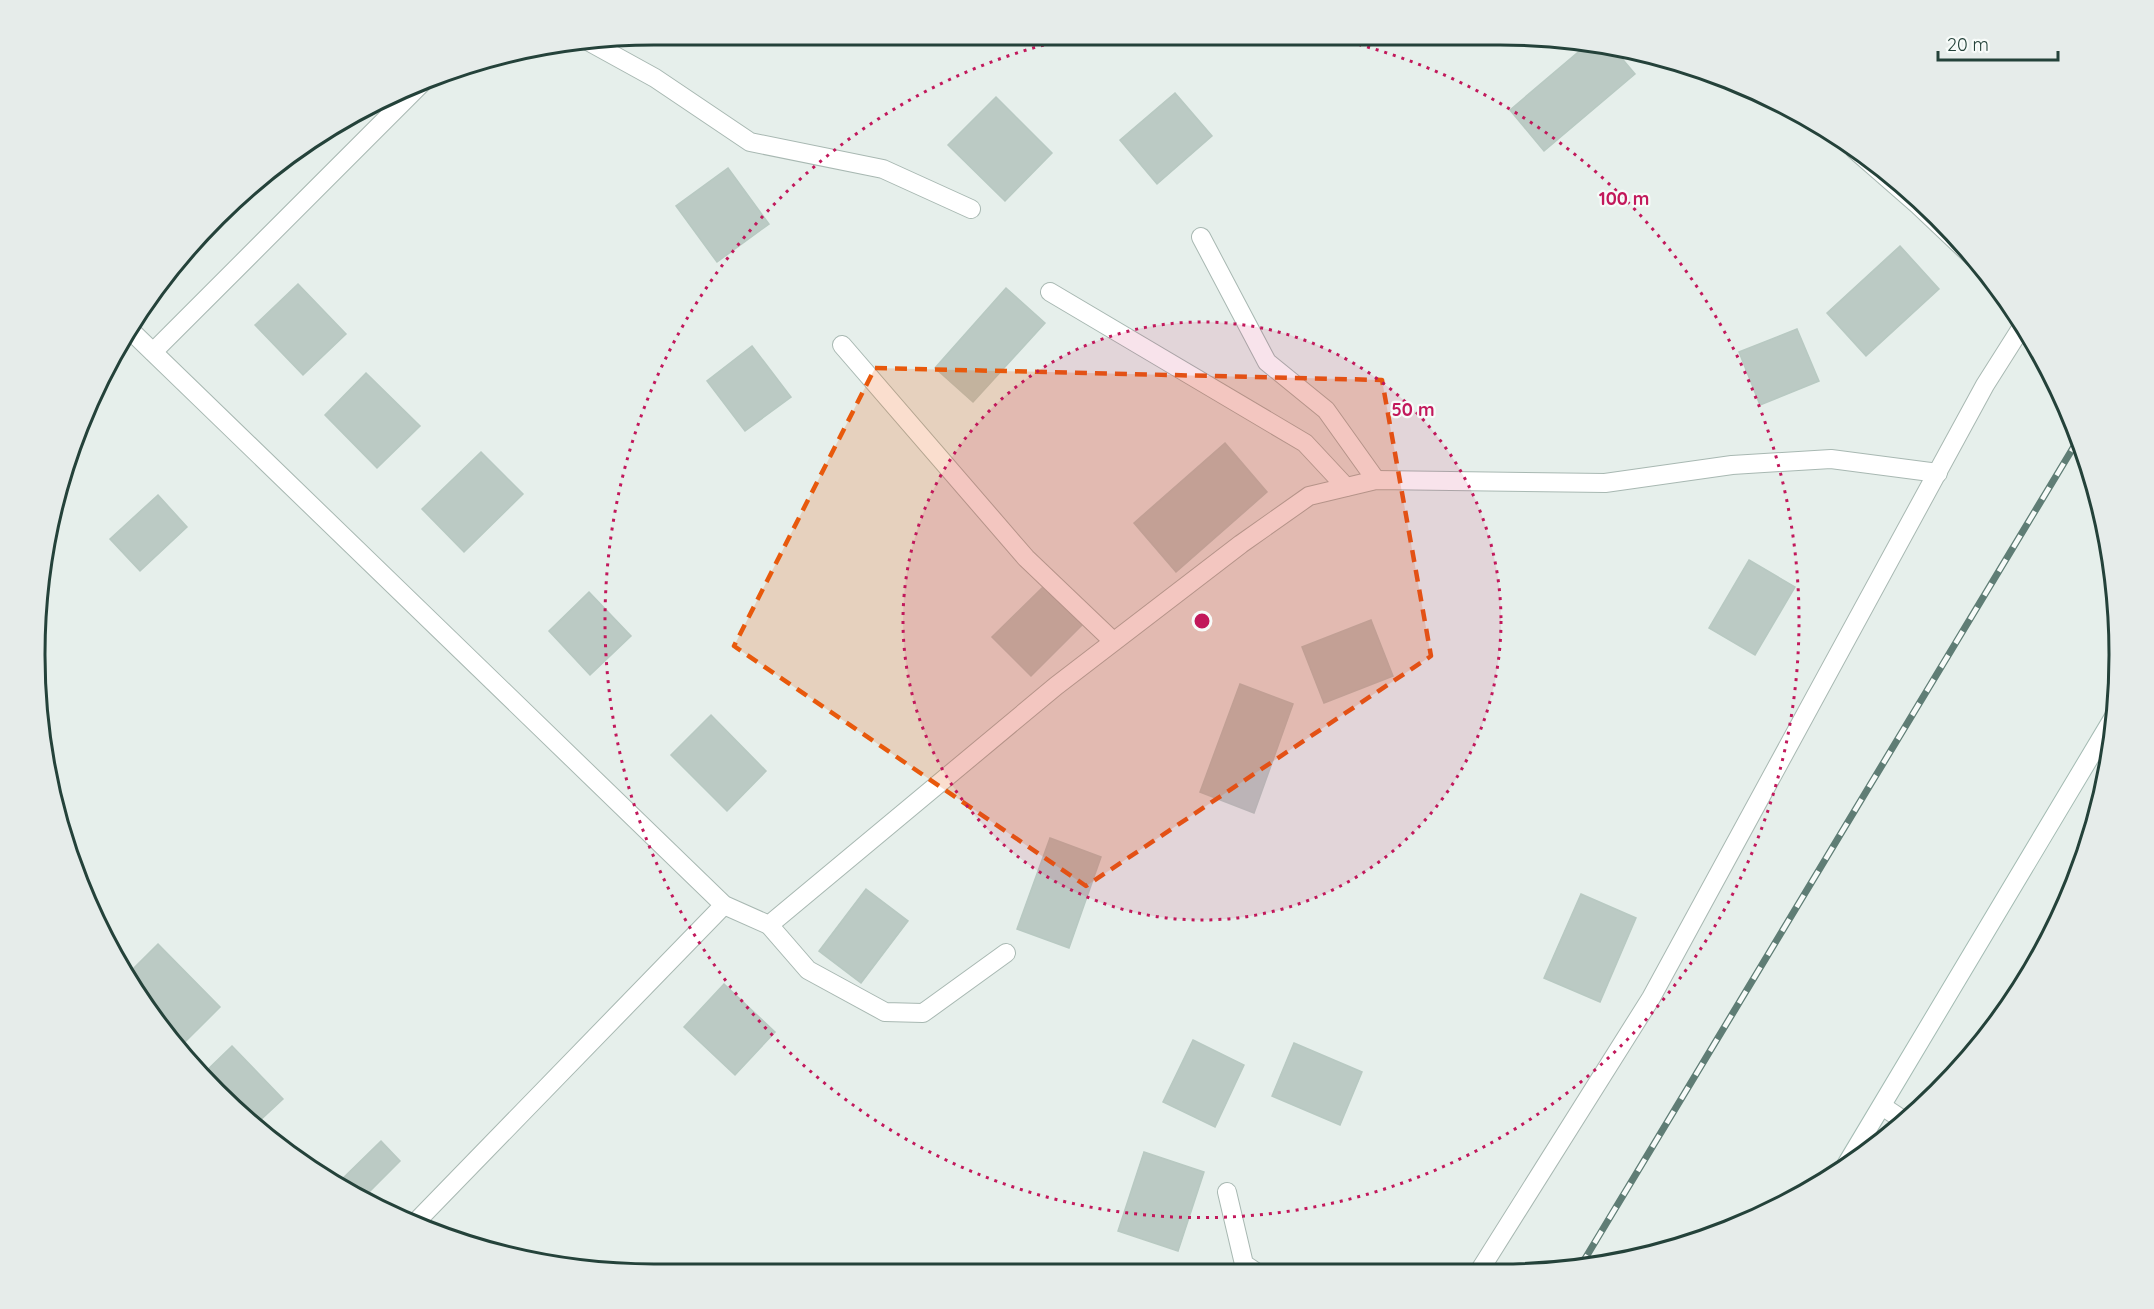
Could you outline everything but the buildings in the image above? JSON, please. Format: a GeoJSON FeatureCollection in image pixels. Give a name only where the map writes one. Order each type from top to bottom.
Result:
{"type":"FeatureCollection","features":[{"type":"Feature","properties":{"kind":"street"},"geometry":{"type":"LineString","coordinates":[[600,48],[655,78],[750,142],[883,169],[971,209]]}},
{"type":"Feature","properties":{"kind":"street"},"geometry":{"type":"LineString","coordinates":[[153,352],[408,97]]}},
{"type":"Feature","properties":{"kind":"street"},"geometry":{"type":"LineString","coordinates":[[1201,237],[1267,362],[1326,410],[1376,480]]}},
{"type":"Feature","properties":{"kind":"street"},"geometry":{"type":"LineString","coordinates":[[1050,292],[1305,443],[1346,487]]}},
{"type":"Feature","properties":{"kind":"street"},"geometry":{"type":"LineString","coordinates":[[1484,1264],[1651,998],[1985,385],[2017,333]]}},
{"type":"Feature","properties":{"kind":"street"},"geometry":{"type":"LineString","coordinates":[[136,336],[724,905],[769,925],[808,970],[885,1012],[923,1013],[1006,953]]}},
{"type":"Feature","properties":{"kind":"street"},"geometry":{"type":"LineString","coordinates":[[842,345],[1026,558],[1113,641]]}},
{"type":"Feature","properties":{"kind":"street"},"geometry":{"type":"LineString","coordinates":[[769,925],[1056,686],[1241,544],[1309,496],[1376,480],[1605,483],[1732,465],[1831,459],[1938,473]]}},
{"type":"Feature","properties":{"kind":"street"},"geometry":{"type":"LineString","coordinates":[[1856,1148],[2104,733]]}},
{"type":"Feature","properties":{"kind":"street"},"geometry":{"type":"LineString","coordinates":[[420,1218],[724,905]]}},
{"type":"Feature","properties":{"kind":"street"},"geometry":{"type":"LineString","coordinates":[[1882,1106],[1897,1116]]}},
{"type":"Feature","properties":{"kind":"street"},"geometry":{"type":"LineString","coordinates":[[1227,1192],[1244,1264]]}},
{"type":"Feature","properties":{"kind":"highlighted area"},"geometry":{"type":"Polygon","coordinates":[[[875,368],[1382,380],[1431,656],[1086,886],[734,646],[875,368]]]}},
{"type":"Feature","properties":{"kind":"railway"},"geometry":{"type":"LineString","coordinates":[[1586,1258],[2073,448]]}}]}
